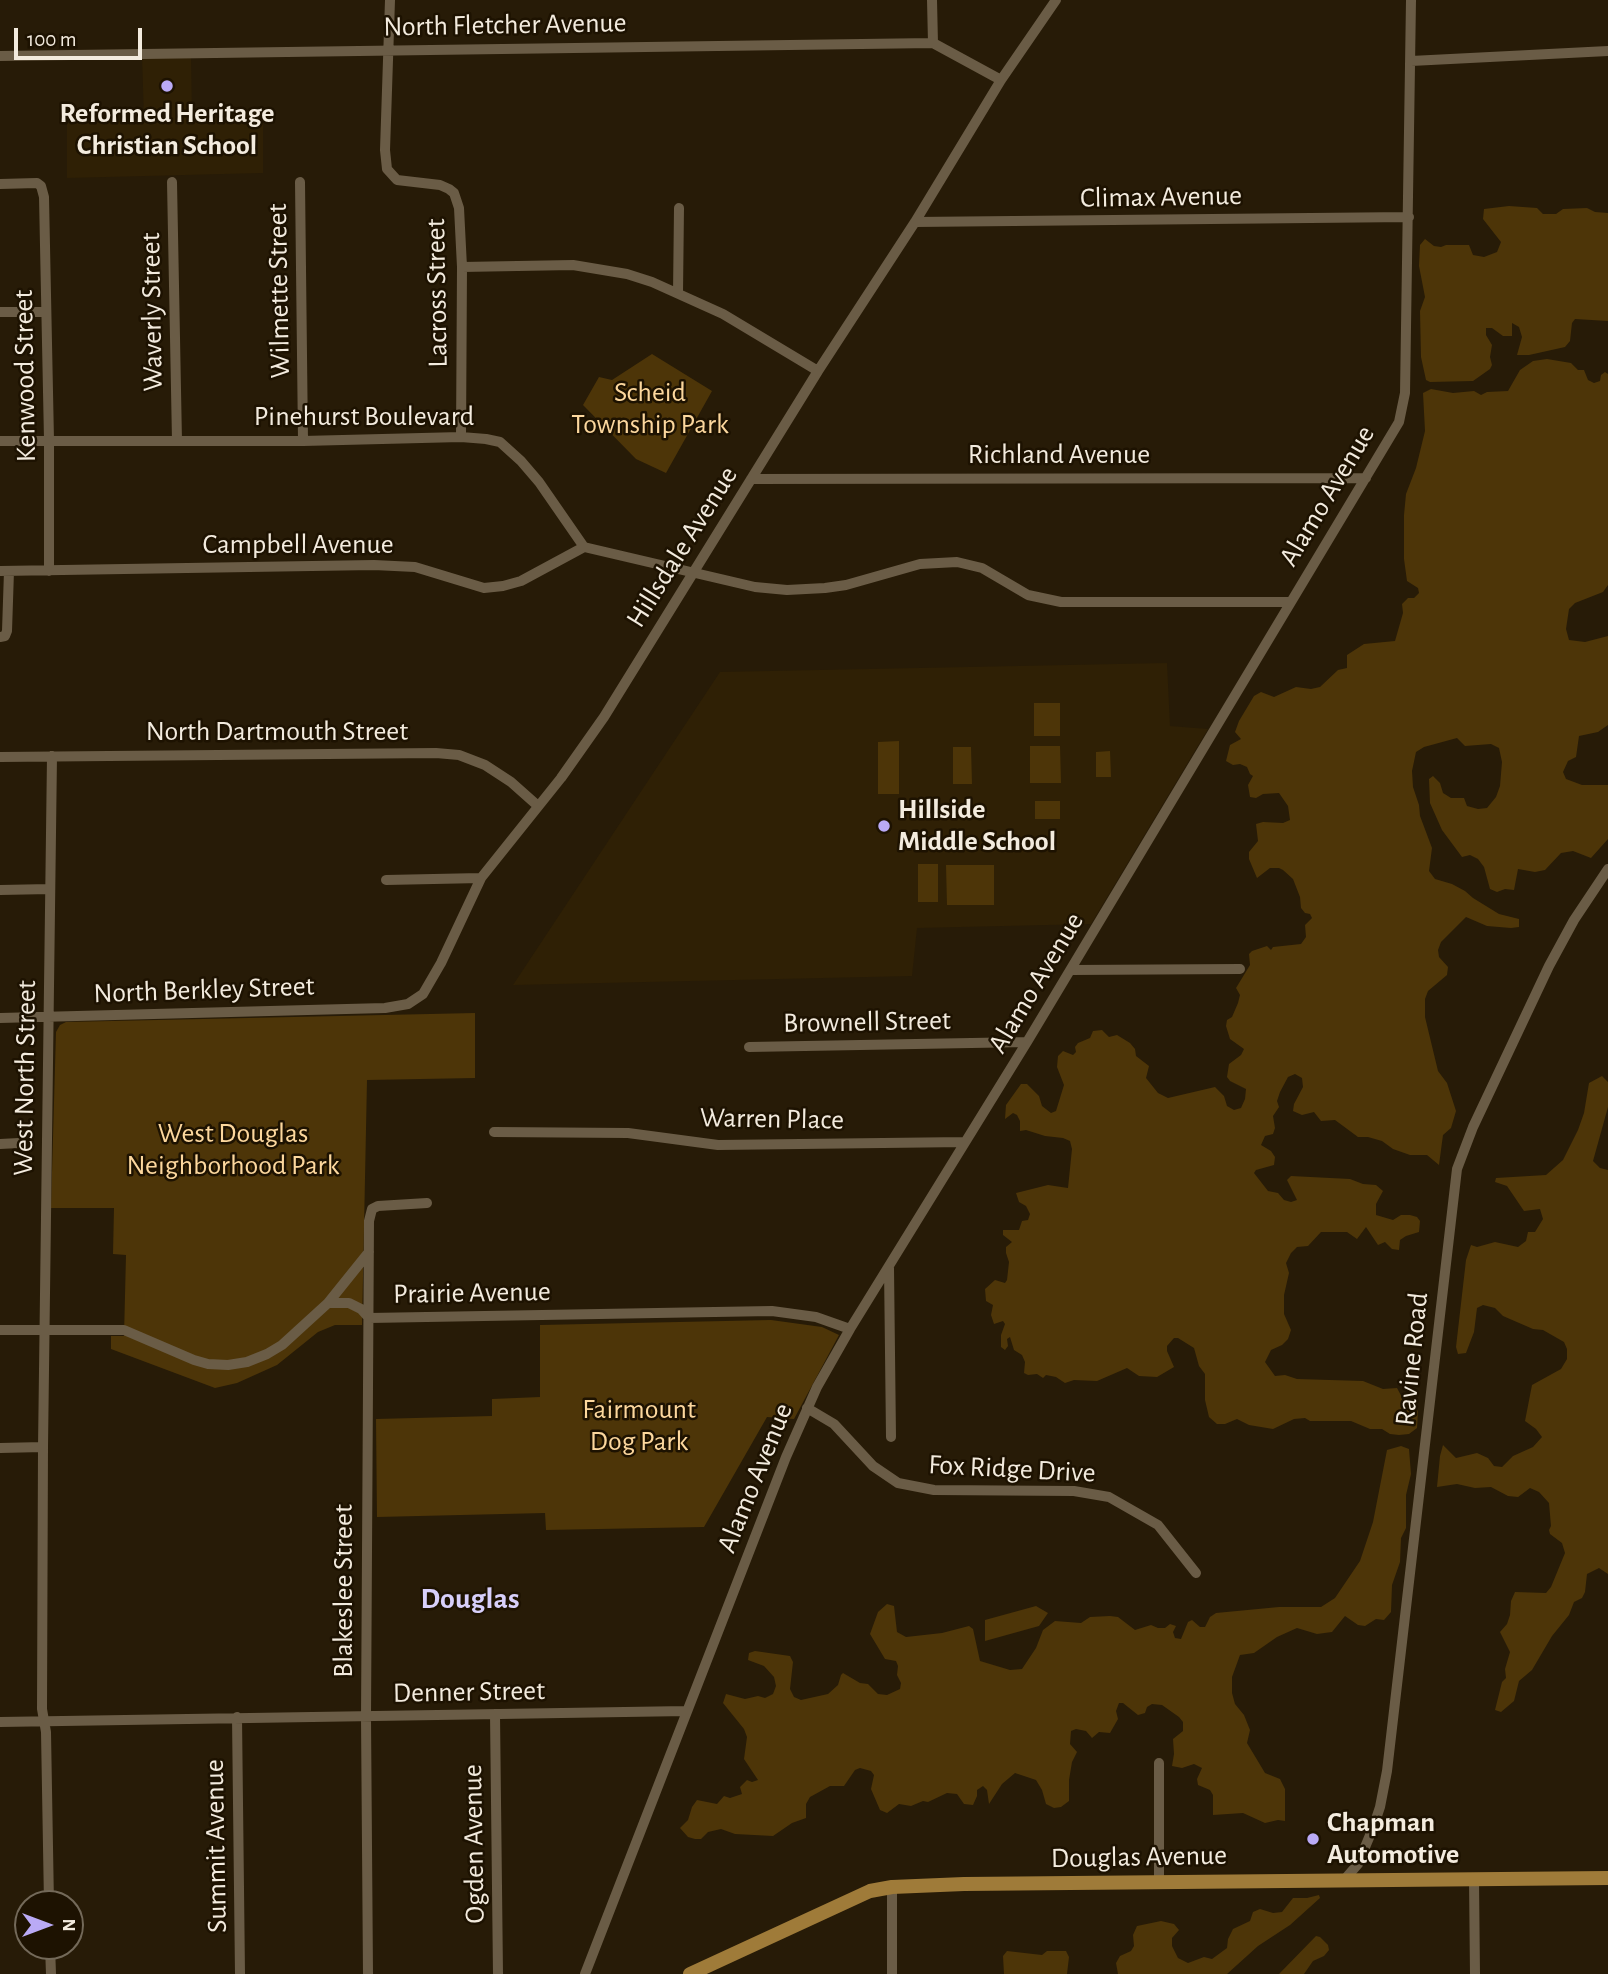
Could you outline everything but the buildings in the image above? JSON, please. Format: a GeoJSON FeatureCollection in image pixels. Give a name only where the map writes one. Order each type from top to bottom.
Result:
{"type":"FeatureCollection","features":[{"type":"Feature","properties":{"kind":"main road","name":"Douglas Avenue"},"geometry":{"type":"LineString","coordinates":[[690,1974],[870,1891],[892,1887],[1345,1879],[1608,1878]]}},
{"type":"Feature","properties":{"kind":"street"},"geometry":{"type":"LineString","coordinates":[[388,49],[390,0]]}},
{"type":"Feature","properties":{"kind":"street"},"geometry":{"type":"LineString","coordinates":[[932,0],[933,43]]}},
{"type":"Feature","properties":{"kind":"street","name":"Hillsdale Avenue"},"geometry":{"type":"LineString","coordinates":[[408,1003],[423,994],[431,983],[481,878],[604,717],[818,371],[915,222],[1001,80],[1056,0]]}},
{"type":"Feature","properties":{"kind":"street","name":"Alamo Avenue"},"geometry":{"type":"LineString","coordinates":[[585,1974],[807,1408],[850,1329],[1027,1042],[1399,422],[1404,409],[1411,0]]}},
{"type":"Feature","properties":{"kind":"street","name":"North Fletcher Avenue"},"geometry":{"type":"LineString","coordinates":[[0,56],[933,43],[1001,80]]}},
{"type":"Feature","properties":{"kind":"street","name":"Lacross Street"},"geometry":{"type":"LineString","coordinates":[[388,49],[385,150],[387,169],[397,180],[440,185],[454,193],[460,217],[461,437]]}},
{"type":"Feature","properties":{"kind":"street"},"geometry":{"type":"LineString","coordinates":[[1411,61],[1608,51]]}},
{"type":"Feature","properties":{"kind":"street","name":"Wilmette Street"},"geometry":{"type":"LineString","coordinates":[[300,181],[303,441]]}},
{"type":"Feature","properties":{"kind":"street","name":"Waverly Street"},"geometry":{"type":"LineString","coordinates":[[172,182],[177,441]]}},
{"type":"Feature","properties":{"kind":"street","name":"Kenwood Street"},"geometry":{"type":"LineString","coordinates":[[0,184],[37,183],[43,190],[45,205],[48,571]]}},
{"type":"Feature","properties":{"kind":"street"},"geometry":{"type":"LineString","coordinates":[[678,293],[680,208]]}},
{"type":"Feature","properties":{"kind":"street","name":"Climax Avenue"},"geometry":{"type":"LineString","coordinates":[[915,222],[1409,217]]}},
{"type":"Feature","properties":{"kind":"street"},"geometry":{"type":"LineString","coordinates":[[462,267],[573,265],[627,274],[723,314],[818,371]]}},
{"type":"Feature","properties":{"kind":"street"},"geometry":{"type":"LineString","coordinates":[[0,312],[46,312]]}},
{"type":"Feature","properties":{"kind":"street","name":"Pinehurst Boulevard"},"geometry":{"type":"LineString","coordinates":[[0,441],[303,441],[461,437],[486,439],[500,442],[510,450],[539,482],[584,547]]}},
{"type":"Feature","properties":{"kind":"street","name":"Richland Avenue"},"geometry":{"type":"LineString","coordinates":[[751,479],[1366,478]]}},
{"type":"Feature","properties":{"kind":"street"},"geometry":{"type":"LineString","coordinates":[[584,547],[755,587],[810,589],[846,585],[920,564],[957,562],[982,568],[1028,595],[1061,602],[1290,601]]}},
{"type":"Feature","properties":{"kind":"street","name":"Campbell Avenue"},"geometry":{"type":"LineString","coordinates":[[5,571],[374,565],[415,567],[484,588],[521,581],[584,547]]}},
{"type":"Feature","properties":{"kind":"street"},"geometry":{"type":"LineString","coordinates":[[0,637],[5,636],[8,631],[5,571]]}},
{"type":"Feature","properties":{"kind":"street","name":"North Dartmouth Street"},"geometry":{"type":"LineString","coordinates":[[0,757],[423,753],[459,755],[498,773],[538,806]]}},
{"type":"Feature","properties":{"kind":"street","name":"West North Street"},"geometry":{"type":"LineString","coordinates":[[49,1890],[44,1721],[43,1329],[52,756]]}},
{"type":"Feature","properties":{"kind":"street","name":"Ravine Road"},"geometry":{"type":"LineString","coordinates":[[1345,1879],[1358,1864],[1373,1828],[1387,1771],[1457,1169],[1473,1127],[1549,966],[1574,920],[1608,869]]}},
{"type":"Feature","properties":{"kind":"street"},"geometry":{"type":"LineString","coordinates":[[386,880],[481,878]]}},
{"type":"Feature","properties":{"kind":"street"},"geometry":{"type":"LineString","coordinates":[[0,890],[50,889]]}},
{"type":"Feature","properties":{"kind":"street"},"geometry":{"type":"LineString","coordinates":[[1070,970],[1240,969]]}},
{"type":"Feature","properties":{"kind":"street","name":"North Berkley Street"},"geometry":{"type":"LineString","coordinates":[[0,1018],[339,1009],[399,1006],[408,1003]]}},
{"type":"Feature","properties":{"kind":"street","name":"Brownell Street"},"geometry":{"type":"LineString","coordinates":[[749,1047],[1027,1042]]}},
{"type":"Feature","properties":{"kind":"street","name":"Warren Place"},"geometry":{"type":"LineString","coordinates":[[494,1132],[628,1133],[718,1145],[965,1142]]}},
{"type":"Feature","properties":{"kind":"street"},"geometry":{"type":"LineString","coordinates":[[0,1144],[19,1143]]}},
{"type":"Feature","properties":{"kind":"street","name":"Blakeslee Street"},"geometry":{"type":"LineString","coordinates":[[368,1974],[366,1717],[369,1221],[372,1209],[379,1206],[427,1203]]}},
{"type":"Feature","properties":{"kind":"street"},"geometry":{"type":"LineString","coordinates":[[0,1330],[124,1329],[194,1360],[208,1364],[238,1364],[267,1354],[282,1345],[328,1303],[369,1252]]}},
{"type":"Feature","properties":{"kind":"street"},"geometry":{"type":"LineString","coordinates":[[889,1268],[891,1437]]}},
{"type":"Feature","properties":{"kind":"street","name":"Prairie Avenue"},"geometry":{"type":"LineString","coordinates":[[328,1303],[349,1303],[361,1309],[369,1318],[772,1311],[816,1317],[850,1329]]}},
{"type":"Feature","properties":{"kind":"street","name":"Fox Ridge Drive"},"geometry":{"type":"LineString","coordinates":[[807,1408],[834,1424],[873,1466],[898,1483],[934,1490],[1074,1490],[1109,1497],[1158,1525],[1196,1573]]}},
{"type":"Feature","properties":{"kind":"street"},"geometry":{"type":"LineString","coordinates":[[0,1448],[43,1447]]}},
{"type":"Feature","properties":{"kind":"street","name":"Denner Street"},"geometry":{"type":"LineString","coordinates":[[0,1722],[687,1711]]}},
{"type":"Feature","properties":{"kind":"street","name":"Ogden Avenue"},"geometry":{"type":"LineString","coordinates":[[495,1714],[498,1974]]}},
{"type":"Feature","properties":{"kind":"street","name":"Summit Avenue"},"geometry":{"type":"LineString","coordinates":[[237,1717],[240,1974]]}},
{"type":"Feature","properties":{"kind":"street"},"geometry":{"type":"LineString","coordinates":[[1159,1763],[1159,1882]]}},
{"type":"Feature","properties":{"kind":"street"},"geometry":{"type":"LineString","coordinates":[[1474,1879],[1475,1974]]}},
{"type":"Feature","properties":{"kind":"street"},"geometry":{"type":"LineString","coordinates":[[892,1887],[892,1974]]}},
{"type":"Feature","properties":{"kind":"shaded area","name":"Reformed Heritage Christian School"},"geometry":{"type":"Polygon","coordinates":[[[191,53],[192,118],[263,118],[263,173],[67,178],[67,123],[144,121],[142,54],[191,53]]]}},
{"type":"Feature","properties":{"kind":"shaded area","name":"Hillside Middle School"},"geometry":{"type":"Polygon","coordinates":[[[1167,663],[1170,726],[1208,729],[1091,924],[917,928],[912,976],[513,985],[720,672],[1167,663]]]}},
{"type":"Feature","properties":{"kind":"green space"},"geometry":{"type":"Polygon","coordinates":[[[1509,206],[1537,208],[1543,214],[1556,214],[1563,209],[1587,208],[1608,213],[1608,321],[1575,319],[1570,341],[1565,347],[1529,355],[1517,355],[1522,337],[1519,327],[1512,323],[1512,336],[1503,336],[1492,328],[1486,328],[1486,335],[1492,345],[1490,369],[1473,381],[1430,382],[1426,380],[1421,357],[1420,311],[1425,297],[1419,266],[1420,245],[1425,239],[1434,246],[1441,247],[1469,245],[1473,255],[1484,257],[1497,252],[1501,242],[1483,219],[1484,209],[1509,206]]]}},
{"type":"Feature","properties":{"kind":"green space","name":"Scheid Township Park"},"geometry":{"type":"Polygon","coordinates":[[[652,354],[712,391],[666,473],[636,459],[583,405],[599,377],[612,380],[652,354]]]}},
{"type":"Feature","properties":{"kind":"green space"},"geometry":{"type":"Polygon","coordinates":[[[1547,359],[1571,363],[1578,370],[1584,370],[1588,380],[1594,383],[1600,381],[1605,372],[1608,374],[1608,585],[1603,592],[1575,603],[1569,609],[1566,629],[1569,640],[1585,642],[1608,636],[1608,725],[1598,732],[1579,736],[1576,757],[1568,761],[1563,772],[1566,779],[1582,785],[1608,785],[1608,839],[1591,858],[1573,851],[1561,853],[1545,870],[1535,872],[1518,869],[1514,890],[1497,892],[1490,889],[1484,867],[1478,859],[1470,855],[1462,857],[1442,830],[1430,803],[1429,779],[1433,776],[1440,783],[1443,793],[1451,798],[1464,798],[1467,806],[1487,808],[1496,797],[1500,786],[1502,762],[1499,748],[1491,744],[1465,746],[1457,738],[1424,747],[1416,752],[1412,771],[1413,787],[1432,848],[1429,871],[1435,879],[1465,891],[1499,914],[1519,919],[1519,927],[1511,928],[1487,926],[1466,917],[1441,942],[1438,950],[1439,957],[1448,967],[1447,975],[1428,991],[1425,1017],[1438,1071],[1447,1083],[1456,1111],[1451,1128],[1443,1135],[1439,1165],[1427,1155],[1410,1155],[1393,1149],[1382,1141],[1358,1137],[1335,1120],[1321,1121],[1314,1112],[1302,1115],[1293,1111],[1303,1087],[1302,1078],[1295,1074],[1288,1077],[1280,1092],[1277,1101],[1279,1107],[1273,1116],[1273,1134],[1265,1136],[1261,1145],[1275,1157],[1274,1165],[1254,1173],[1268,1191],[1278,1193],[1284,1200],[1291,1202],[1297,1200],[1287,1180],[1291,1176],[1350,1179],[1376,1185],[1383,1191],[1376,1204],[1376,1215],[1393,1220],[1401,1215],[1410,1215],[1420,1221],[1419,1232],[1400,1240],[1399,1250],[1392,1249],[1385,1242],[1378,1245],[1366,1227],[1357,1239],[1347,1232],[1321,1232],[1308,1246],[1297,1247],[1286,1263],[1289,1273],[1284,1295],[1284,1314],[1291,1330],[1288,1339],[1271,1350],[1265,1362],[1275,1376],[1363,1381],[1383,1389],[1397,1388],[1405,1403],[1415,1405],[1418,1412],[1417,1428],[1409,1434],[1399,1435],[1382,1429],[1370,1429],[1351,1421],[1310,1421],[1305,1418],[1294,1419],[1273,1429],[1249,1425],[1237,1419],[1217,1424],[1209,1417],[1205,1400],[1205,1374],[1199,1366],[1194,1348],[1178,1338],[1174,1338],[1167,1346],[1174,1367],[1157,1377],[1139,1376],[1127,1368],[1097,1381],[1074,1380],[1065,1383],[1056,1377],[1046,1375],[1043,1378],[1037,1374],[1024,1373],[1025,1362],[1022,1355],[1014,1350],[1010,1337],[1005,1350],[1001,1347],[1005,1324],[1003,1321],[994,1324],[991,1315],[993,1305],[986,1301],[985,1289],[995,1280],[1005,1283],[1007,1280],[1009,1262],[1006,1247],[1012,1242],[1003,1235],[1003,1230],[1019,1230],[1022,1221],[1028,1220],[1030,1214],[1026,1206],[1019,1202],[1016,1193],[1048,1185],[1068,1188],[1072,1149],[1070,1141],[1063,1138],[1020,1131],[1017,1115],[1013,1113],[1005,1119],[1006,1105],[1021,1084],[1027,1084],[1039,1096],[1042,1106],[1051,1113],[1056,1111],[1064,1085],[1057,1067],[1058,1056],[1063,1051],[1073,1055],[1078,1043],[1090,1038],[1093,1031],[1102,1030],[1109,1037],[1117,1035],[1130,1043],[1136,1056],[1149,1066],[1146,1078],[1158,1093],[1168,1098],[1215,1087],[1224,1096],[1227,1106],[1234,1110],[1241,1108],[1246,1089],[1227,1077],[1229,1064],[1241,1055],[1244,1049],[1230,1039],[1226,1026],[1238,1003],[1240,995],[1236,988],[1250,965],[1249,954],[1252,951],[1267,946],[1271,950],[1273,947],[1301,944],[1306,937],[1305,925],[1312,918],[1301,908],[1293,879],[1279,868],[1270,868],[1257,878],[1249,859],[1249,852],[1258,841],[1256,824],[1283,823],[1290,820],[1288,806],[1279,793],[1250,797],[1248,785],[1253,776],[1247,767],[1226,761],[1230,745],[1241,739],[1235,732],[1239,721],[1254,696],[1261,692],[1274,697],[1296,687],[1320,687],[1338,670],[1347,668],[1347,655],[1364,644],[1395,641],[1403,613],[1402,604],[1419,593],[1418,588],[1407,581],[1404,515],[1406,494],[1425,431],[1423,393],[1431,389],[1453,393],[1474,391],[1481,395],[1508,391],[1520,370],[1533,361],[1547,359]]]}},
{"type":"Feature","properties":{"kind":"green space"},"geometry":{"type":"Polygon","coordinates":[[[1034,703],[1060,703],[1060,736],[1034,736],[1034,703]]]}},
{"type":"Feature","properties":{"kind":"green space"},"geometry":{"type":"Polygon","coordinates":[[[899,741],[899,794],[878,794],[878,742],[899,741]]]}},
{"type":"Feature","properties":{"kind":"green space"},"geometry":{"type":"Polygon","coordinates":[[[1030,746],[1060,746],[1061,783],[1030,783],[1030,746]]]}},
{"type":"Feature","properties":{"kind":"green space"},"geometry":{"type":"Polygon","coordinates":[[[953,747],[971,747],[972,784],[953,784],[953,747]]]}},
{"type":"Feature","properties":{"kind":"green space"},"geometry":{"type":"Polygon","coordinates":[[[1110,751],[1111,777],[1096,777],[1096,752],[1110,751]]]}},
{"type":"Feature","properties":{"kind":"green space"},"geometry":{"type":"Polygon","coordinates":[[[1035,801],[1060,801],[1060,819],[1035,819],[1035,801]]]}},
{"type":"Feature","properties":{"kind":"green space"},"geometry":{"type":"Polygon","coordinates":[[[918,864],[938,864],[938,902],[918,902],[918,864]]]}},
{"type":"Feature","properties":{"kind":"green space"},"geometry":{"type":"Polygon","coordinates":[[[946,865],[994,865],[994,905],[947,905],[946,865]]]}},
{"type":"Feature","properties":{"kind":"green space","name":"West Douglas Neighborhood Park"},"geometry":{"type":"Polygon","coordinates":[[[475,1013],[475,1078],[367,1080],[362,1325],[335,1325],[318,1332],[277,1365],[237,1383],[215,1388],[111,1349],[111,1336],[124,1336],[126,1255],[113,1254],[114,1208],[51,1208],[56,1032],[60,1025],[66,1022],[475,1013]]]}},
{"type":"Feature","properties":{"kind":"green space"},"geometry":{"type":"Polygon","coordinates":[[[1602,1076],[1608,1082],[1608,1107],[1593,1161],[1600,1168],[1608,1170],[1608,1574],[1599,1568],[1587,1574],[1582,1598],[1574,1602],[1569,1615],[1552,1636],[1532,1670],[1519,1681],[1514,1701],[1501,1712],[1495,1710],[1502,1682],[1506,1678],[1505,1669],[1510,1652],[1500,1632],[1507,1624],[1511,1601],[1515,1592],[1546,1593],[1565,1553],[1562,1543],[1550,1534],[1549,1503],[1539,1492],[1530,1488],[1518,1497],[1508,1496],[1491,1487],[1475,1488],[1457,1484],[1437,1487],[1440,1456],[1443,1445],[1456,1458],[1477,1453],[1488,1458],[1494,1466],[1502,1467],[1513,1456],[1533,1447],[1542,1437],[1525,1421],[1532,1385],[1561,1369],[1567,1359],[1567,1349],[1564,1342],[1543,1330],[1533,1329],[1503,1316],[1495,1308],[1483,1305],[1477,1308],[1474,1332],[1466,1353],[1458,1354],[1456,1347],[1466,1260],[1471,1245],[1477,1247],[1495,1242],[1518,1247],[1526,1241],[1528,1232],[1535,1232],[1543,1219],[1540,1209],[1524,1211],[1507,1186],[1495,1182],[1496,1178],[1546,1175],[1563,1160],[1584,1113],[1589,1083],[1602,1076]]]}},
{"type":"Feature","properties":{"kind":"green space","name":"Fairmount Dog Park"},"geometry":{"type":"Polygon","coordinates":[[[771,1320],[822,1327],[839,1335],[794,1419],[767,1417],[704,1527],[546,1530],[545,1513],[377,1517],[376,1419],[492,1416],[492,1399],[540,1397],[540,1325],[771,1320]]]}},
{"type":"Feature","properties":{"kind":"green space"},"geometry":{"type":"Polygon","coordinates":[[[1401,1446],[1409,1449],[1411,1474],[1406,1495],[1406,1528],[1401,1538],[1400,1562],[1392,1585],[1391,1612],[1384,1620],[1376,1619],[1365,1626],[1358,1625],[1345,1616],[1332,1632],[1317,1634],[1297,1628],[1277,1637],[1254,1653],[1240,1655],[1232,1677],[1235,1704],[1244,1715],[1250,1730],[1247,1743],[1265,1773],[1280,1779],[1285,1789],[1285,1821],[1265,1823],[1243,1813],[1213,1815],[1213,1795],[1210,1790],[1198,1785],[1197,1779],[1202,1768],[1194,1764],[1182,1768],[1172,1766],[1173,1739],[1183,1731],[1183,1722],[1179,1717],[1162,1705],[1152,1704],[1147,1707],[1145,1713],[1138,1715],[1123,1703],[1119,1703],[1116,1711],[1118,1719],[1110,1733],[1099,1732],[1092,1738],[1086,1731],[1071,1731],[1070,1744],[1077,1752],[1069,1780],[1069,1801],[1061,1807],[1054,1808],[1046,1804],[1036,1780],[1015,1773],[1002,1784],[989,1804],[987,1790],[983,1786],[977,1790],[973,1805],[964,1804],[957,1794],[947,1793],[911,1806],[899,1804],[887,1813],[880,1810],[871,1789],[874,1775],[871,1771],[860,1768],[855,1770],[844,1786],[830,1786],[810,1797],[806,1804],[806,1818],[792,1823],[773,1836],[735,1834],[721,1829],[708,1832],[701,1839],[695,1839],[688,1837],[680,1828],[688,1820],[697,1800],[717,1804],[724,1796],[730,1798],[742,1794],[740,1787],[747,1780],[758,1780],[744,1759],[747,1737],[744,1729],[723,1703],[726,1694],[745,1699],[758,1696],[765,1698],[773,1694],[776,1686],[774,1677],[764,1666],[748,1660],[749,1653],[755,1651],[790,1656],[793,1662],[790,1689],[794,1697],[801,1700],[828,1694],[838,1685],[843,1673],[860,1683],[868,1684],[878,1694],[887,1695],[900,1689],[898,1666],[896,1661],[885,1659],[870,1634],[878,1612],[887,1604],[894,1606],[897,1632],[906,1637],[942,1633],[969,1626],[973,1629],[980,1661],[1010,1670],[1022,1669],[1036,1648],[1043,1630],[1055,1621],[1081,1623],[1090,1617],[1110,1616],[1118,1617],[1135,1630],[1151,1625],[1165,1628],[1170,1624],[1176,1626],[1173,1632],[1175,1638],[1181,1639],[1188,1622],[1192,1620],[1200,1627],[1205,1627],[1210,1617],[1216,1613],[1279,1607],[1321,1607],[1335,1598],[1360,1561],[1373,1522],[1387,1450],[1401,1446]]]}},
{"type":"Feature","properties":{"kind":"green space"},"geometry":{"type":"Polygon","coordinates":[[[1036,1606],[1048,1613],[1039,1626],[985,1641],[985,1620],[1036,1606]]]}},
{"type":"Feature","properties":{"kind":"green space"},"geometry":{"type":"Polygon","coordinates":[[[1319,1895],[1320,1898],[1290,1925],[1258,1946],[1227,1974],[1118,1974],[1116,1963],[1120,1956],[1131,1951],[1134,1946],[1133,1935],[1137,1926],[1161,1921],[1174,1924],[1179,1930],[1172,1938],[1172,1946],[1178,1958],[1188,1963],[1204,1957],[1212,1959],[1227,1948],[1233,1929],[1250,1921],[1253,1912],[1260,1909],[1273,1913],[1282,1912],[1293,1898],[1319,1895]]]}},
{"type":"Feature","properties":{"kind":"green space"},"geometry":{"type":"Polygon","coordinates":[[[1316,1936],[1328,1945],[1329,1950],[1324,1956],[1313,1961],[1304,1974],[1279,1974],[1316,1936]]]}},
{"type":"Feature","properties":{"kind":"green space"},"geometry":{"type":"Polygon","coordinates":[[[1007,1951],[1042,1955],[1047,1951],[1066,1951],[1069,1957],[1067,1974],[1004,1974],[1003,1956],[1007,1951]]]}},
{"type":"Feature","properties":{"kind":"place","name":"Reformed Heritage Christian School"},"geometry":{"type":"Point","coordinates":[167,86]}},
{"type":"Feature","properties":{"kind":"place","name":"Hillside Middle School"},"geometry":{"type":"Point","coordinates":[884,826]}},
{"type":"Feature","properties":{"kind":"place","name":"Chapman Automotive"},"geometry":{"type":"Point","coordinates":[1313,1839]}},
{"type":"Feature","properties":{"kind":"district","name":"Douglas"},"geometry":{"type":"Point","coordinates":[470,1599]}}]}
